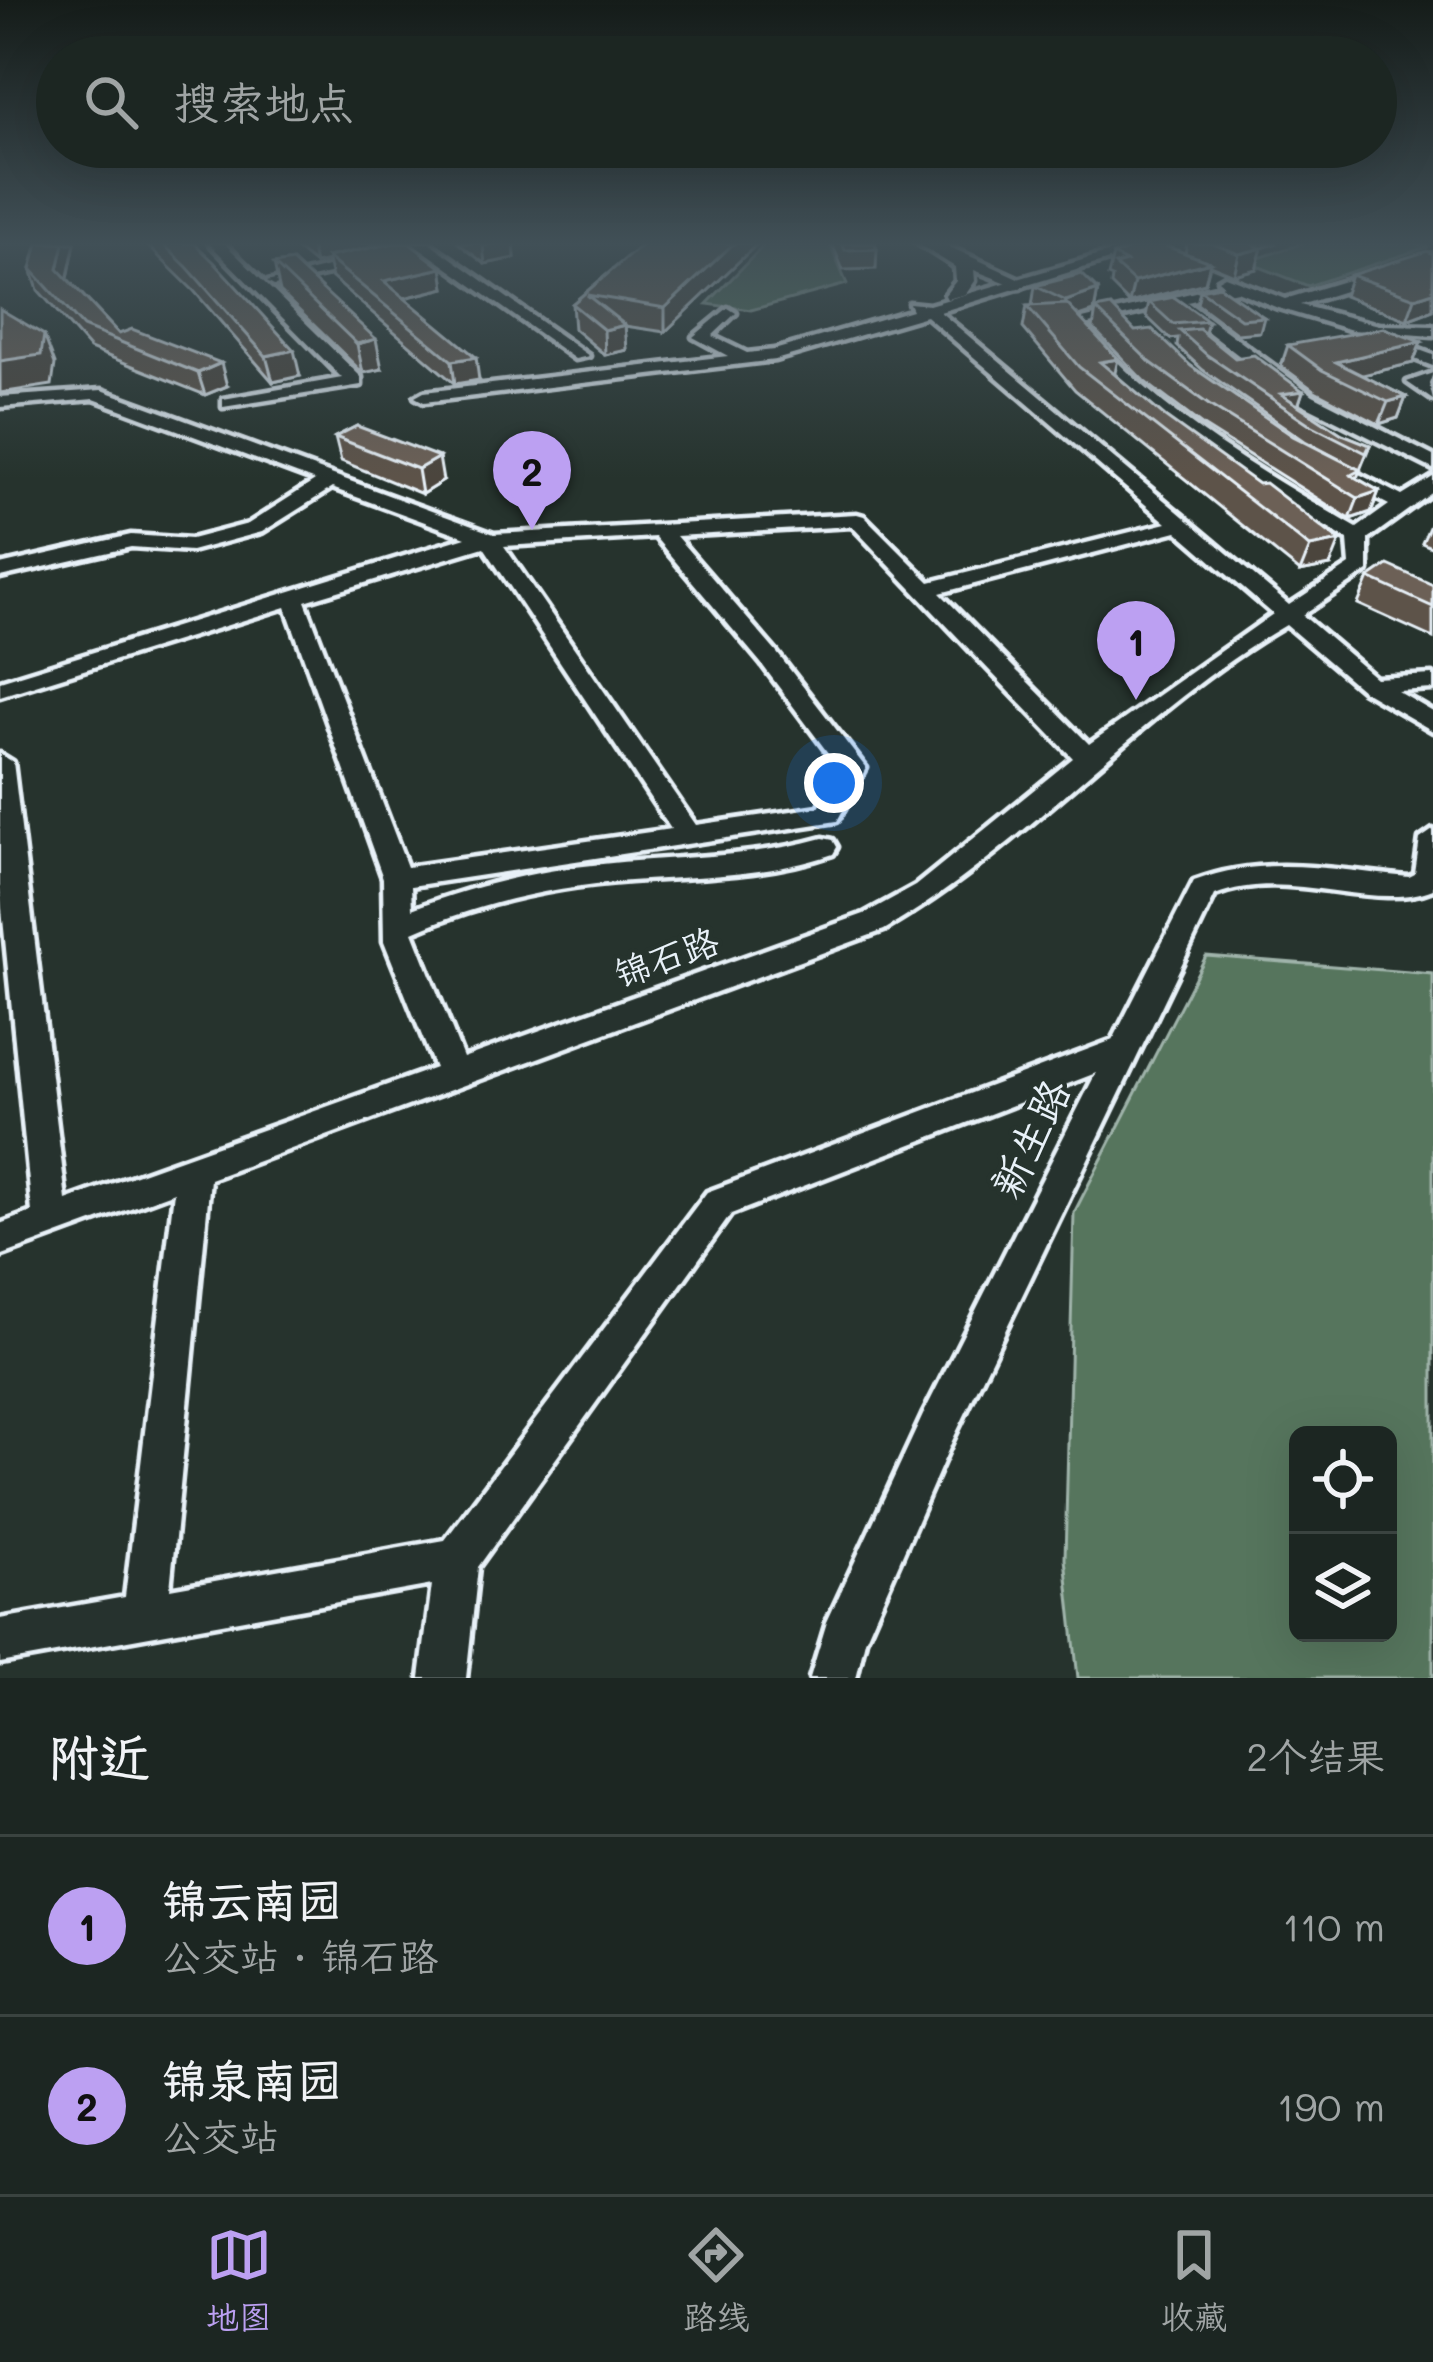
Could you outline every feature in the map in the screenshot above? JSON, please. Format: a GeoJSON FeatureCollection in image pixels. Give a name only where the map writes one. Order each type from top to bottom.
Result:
{"type":"FeatureCollection","features":[{"type":"Feature","properties":{"kind":"street"},"geometry":{"type":"LineString","coordinates":[[229,403],[355,381],[296,321]]}},
{"type":"Feature","properties":{"kind":"street"},"geometry":{"type":"LineString","coordinates":[[529,321],[581,356]]}},
{"type":"Feature","properties":{"kind":"street"},"geometry":{"type":"LineString","coordinates":[[719,321],[701,337],[704,341],[751,358]]}},
{"type":"Feature","properties":{"kind":"street"},"geometry":{"type":"LineString","coordinates":[[424,398],[751,358],[877,321]]}},
{"type":"Feature","properties":{"kind":"street"},"geometry":{"type":"LineString","coordinates":[[933,321],[1168,529],[1370,685],[1433,723]]}},
{"type":"Feature","properties":{"kind":"street"},"geometry":{"type":"LineString","coordinates":[[933,321],[1281,618]]}},
{"type":"Feature","properties":{"kind":"street"},"geometry":{"type":"LineString","coordinates":[[1081,321],[1074,323],[1108,366],[1258,478],[1358,538],[1433,482]]}},
{"type":"Feature","properties":{"kind":"street"},"geometry":{"type":"LineString","coordinates":[[1135,321],[1144,330]]}},
{"type":"Feature","properties":{"kind":"street"},"geometry":{"type":"LineString","coordinates":[[1202,321],[1307,399],[1433,464]]}},
{"type":"Feature","properties":{"kind":"street"},"geometry":{"type":"LineString","coordinates":[[1326,321],[1433,361]]}},
{"type":"Feature","properties":{"kind":"street"},"geometry":{"type":"LineString","coordinates":[[1342,321],[1433,332]]}},
{"type":"Feature","properties":{"kind":"street"},"geometry":{"type":"LineString","coordinates":[[1433,378],[1416,382],[1433,394]]}},
{"type":"Feature","properties":{"kind":"street"},"geometry":{"type":"LineString","coordinates":[[0,402],[96,394],[489,539],[689,835]]}},
{"type":"Feature","properties":{"kind":"street"},"geometry":{"type":"LineString","coordinates":[[1332,467],[1403,505]]}},
{"type":"Feature","properties":{"kind":"street"},"geometry":{"type":"LineString","coordinates":[[0,571],[130,541],[191,544],[255,528],[331,480]]}},
{"type":"Feature","properties":{"kind":"street"},"geometry":{"type":"LineString","coordinates":[[0,689],[489,539],[857,520],[1088,758]]}},
{"type":"Feature","properties":{"kind":"street"},"geometry":{"type":"LineString","coordinates":[[925,590],[1168,529]]}},
{"type":"Feature","properties":{"kind":"street"},"geometry":{"type":"LineString","coordinates":[[398,878],[828,815],[853,768],[769,658],[660,530]]}},
{"type":"Feature","properties":{"kind":"street","name":"锦石路"},"geometry":{"type":"LineString","coordinates":[[0,1240],[874,922],[925,893],[1088,758],[1281,618],[1360,567],[1358,538]]}},
{"type":"Feature","properties":{"kind":"street"},"geometry":{"type":"LineString","coordinates":[[294,600],[398,878],[399,941],[454,1075]]}},
{"type":"Feature","properties":{"kind":"street"},"geometry":{"type":"LineString","coordinates":[[1370,685],[1433,682]]}},
{"type":"Feature","properties":{"kind":"street"},"geometry":{"type":"LineString","coordinates":[[0,762],[12,993],[51,1221]]}},
{"type":"Feature","properties":{"kind":"street","name":"新生路"},"geometry":{"type":"LineString","coordinates":[[833,1678],[842,1638],[938,1427],[1204,888],[1225,876],[1411,887],[1428,880],[1433,839]]}},
{"type":"Feature","properties":{"kind":"street"},"geometry":{"type":"LineString","coordinates":[[398,927],[451,903],[499,890],[623,872],[790,861],[823,847]]}},
{"type":"Feature","properties":{"kind":"street"},"geometry":{"type":"LineString","coordinates":[[443,1678],[458,1559],[718,1203],[1122,1050]]}},
{"type":"Feature","properties":{"kind":"street"},"geometry":{"type":"LineString","coordinates":[[145,1615],[194,1169]]}},
{"type":"Feature","properties":{"kind":"street"},"geometry":{"type":"LineString","coordinates":[[0,1641],[458,1559]]}},
{"type":"Feature","properties":{"kind":"green space"},"geometry":{"type":"Polygon","coordinates":[[[1206,956],[1433,974],[1433,1678],[1078,1678],[1065,1559],[1074,1213],[1206,956]]]}},
{"type":"Feature","properties":{"kind":"building"},"geometry":{"type":"Polygon","coordinates":[[[0,321],[21,321],[44,335],[41,355],[0,361],[0,321]]]}},
{"type":"Feature","properties":{"kind":"building"},"geometry":{"type":"Polygon","coordinates":[[[78,321],[107,321],[119,334],[132,329],[221,363],[198,373],[78,321]]]}},
{"type":"Feature","properties":{"kind":"building"},"geometry":{"type":"Polygon","coordinates":[[[235,321],[268,321],[294,350],[266,356],[235,321]]]}},
{"type":"Feature","properties":{"kind":"building"},"geometry":{"type":"Polygon","coordinates":[[[333,321],[357,321],[376,339],[357,344],[333,321]]]}},
{"type":"Feature","properties":{"kind":"building"},"geometry":{"type":"Polygon","coordinates":[[[404,321],[433,321],[476,357],[452,361],[404,321]]]}},
{"type":"Feature","properties":{"kind":"building"},"geometry":{"type":"Polygon","coordinates":[[[593,321],[625,325],[604,330],[593,321]]]}},
{"type":"Feature","properties":{"kind":"building"},"geometry":{"type":"Polygon","coordinates":[[[1040,321],[1083,321],[1118,359],[1100,362],[1165,417],[1258,484],[1265,483],[1340,541],[1310,547],[1079,367],[1040,321]]]}},
{"type":"Feature","properties":{"kind":"building"},"geometry":{"type":"Polygon","coordinates":[[[1109,321],[1126,321],[1135,331],[1152,329],[1191,366],[1293,436],[1360,470],[1351,475],[1379,491],[1358,498],[1209,405],[1150,362],[1109,321]]]}},
{"type":"Feature","properties":{"kind":"building"},"geometry":{"type":"Polygon","coordinates":[[[1384,328],[1421,342],[1336,362],[1406,397],[1388,402],[1322,370],[1288,345],[1384,328]]]}},
{"type":"Feature","properties":{"kind":"building"},"geometry":{"type":"Polygon","coordinates":[[[1199,329],[1235,358],[1254,355],[1303,391],[1281,394],[1342,434],[1370,445],[1366,453],[1311,425],[1207,355],[1180,331],[1199,329]]]}},
{"type":"Feature","properties":{"kind":"building"},"geometry":{"type":"Polygon","coordinates":[[[357,426],[439,457],[418,469],[335,437],[357,426]]]}},
{"type":"Feature","properties":{"kind":"building"},"geometry":{"type":"Polygon","coordinates":[[[1388,565],[1433,585],[1433,607],[1369,578],[1388,565]]]}},
{"type":"Feature","properties":{"kind":"place","name":"锦泉南园"},"geometry":{"type":"Point","coordinates":[532,530]}},
{"type":"Feature","properties":{"kind":"place","name":"锦云南园"},"geometry":{"type":"Point","coordinates":[1136,700]}}]}
